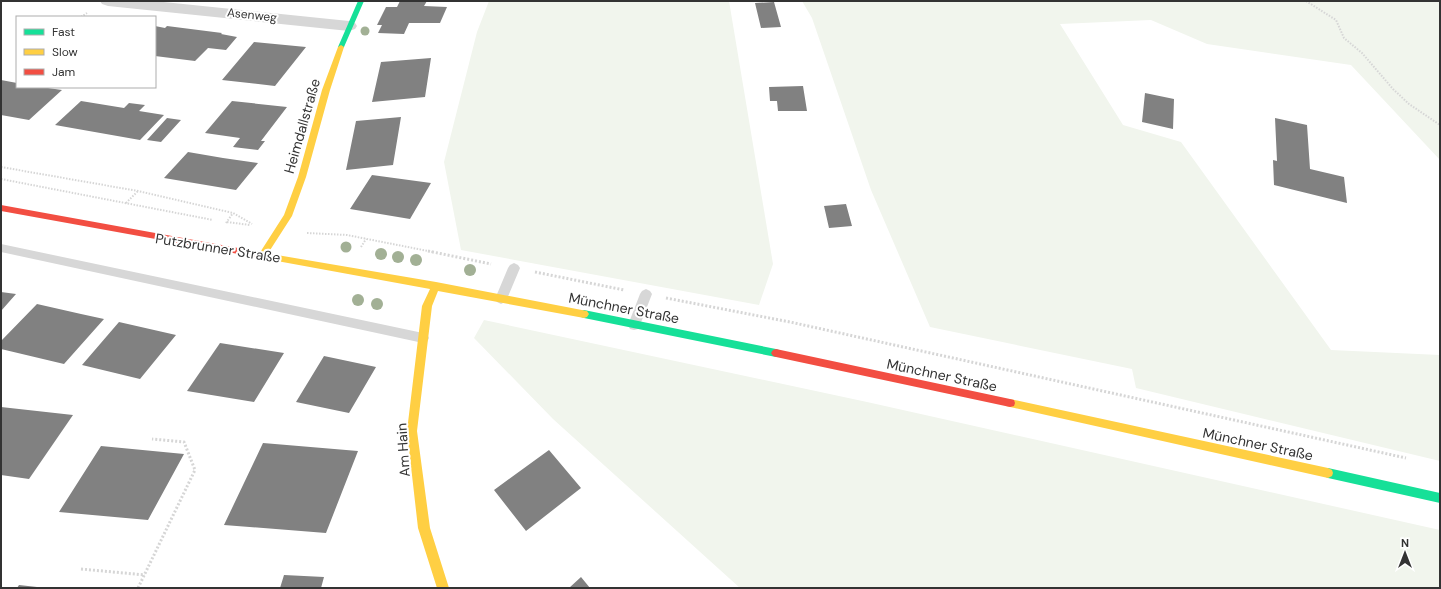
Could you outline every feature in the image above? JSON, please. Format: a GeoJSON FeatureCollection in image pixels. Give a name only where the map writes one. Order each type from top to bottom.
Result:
{"type":"FeatureCollection","features":[{"type":"Feature","properties":{"kind":"main road","name":"Heimdallstraße"},"geometry":{"type":"LineString","coordinates":[[262,256],[288,216],[302,177],[326,90],[349,26],[361,1]]}},
{"type":"Feature","properties":{"kind":"main road","name":"Putzbrunner Straße"},"geometry":{"type":"LineString","coordinates":[[1,208],[151,237],[436,286]]}},
{"type":"Feature","properties":{"kind":"main road","name":"Am Hain"},"geometry":{"type":"LineString","coordinates":[[436,286],[427,306],[412,431],[424,528],[442,588]]}},
{"type":"Feature","properties":{"kind":"main road","name":"Münchner Straße"},"geometry":{"type":"LineString","coordinates":[[436,286],[554,308],[781,354],[1440,498]]}},
{"type":"Feature","properties":{"kind":"street","name":"Asenweg"},"geometry":{"type":"LineString","coordinates":[[108,1],[349,26]]}},
{"type":"Feature","properties":{"kind":"lane"},"geometry":{"type":"LineString","coordinates":[[1,248],[423,338]]}},
{"type":"Feature","properties":{"kind":"lane"},"geometry":{"type":"LineString","coordinates":[[501,298],[514,268]]}},
{"type":"Feature","properties":{"kind":"lane"},"geometry":{"type":"LineString","coordinates":[[634,325],[646,294]]}},
{"type":"Feature","properties":{"kind":"path"},"geometry":{"type":"LineString","coordinates":[[1306,1],[1336,20],[1344,38],[1362,53],[1393,89],[1409,104],[1440,125]]}},
{"type":"Feature","properties":{"kind":"path"},"geometry":{"type":"LineString","coordinates":[[1,167],[138,191],[233,213],[254,225],[226,222],[1,179]]}},
{"type":"Feature","properties":{"kind":"path"},"geometry":{"type":"LineString","coordinates":[[366,239],[790,322],[1411,459]]}},
{"type":"Feature","properties":{"kind":"path"},"geometry":{"type":"LineString","coordinates":[[138,588],[195,470],[184,442],[152,439]]}},
{"type":"Feature","properties":{"kind":"path"},"geometry":{"type":"LineString","coordinates":[[81,569],[145,575]]}},
{"type":"Feature","properties":{"kind":"shaded area"},"geometry":{"type":"Polygon","coordinates":[[[489,1],[729,1],[773,264],[759,305],[461,250],[444,162],[477,32],[489,1]]]}},
{"type":"Feature","properties":{"kind":"shaded area"},"geometry":{"type":"Polygon","coordinates":[[[802,1],[1440,1],[1440,160],[1351,65],[1207,44],[1151,20],[1060,24],[1123,125],[1181,142],[1331,350],[1440,355],[1440,461],[1136,388],[1132,369],[930,327],[871,190],[812,18],[802,1]]]}},
{"type":"Feature","properties":{"kind":"shaded area"},"geometry":{"type":"Polygon","coordinates":[[[484,320],[867,402],[1440,530],[1440,588],[740,588],[553,419],[474,338],[484,320]]]}},
{"type":"Feature","properties":{"kind":"building"},"geometry":{"type":"Polygon","coordinates":[[[400,1],[427,1],[424,6],[447,7],[440,23],[409,23],[404,34],[378,33],[382,25],[377,25],[386,7],[397,7],[400,1]]]}},
{"type":"Feature","properties":{"kind":"building"},"geometry":{"type":"Polygon","coordinates":[[[774,2],[781,27],[761,28],[755,3],[774,2]]]}},
{"type":"Feature","properties":{"kind":"building"},"geometry":{"type":"Polygon","coordinates":[[[156,26],[165,28],[167,26],[222,33],[221,34],[237,37],[226,50],[208,48],[195,61],[156,56],[156,26]]]}},
{"type":"Feature","properties":{"kind":"building"},"geometry":{"type":"Polygon","coordinates":[[[254,42],[306,47],[275,86],[222,80],[254,42]]]}},
{"type":"Feature","properties":{"kind":"building"},"geometry":{"type":"Polygon","coordinates":[[[431,58],[425,97],[372,102],[381,62],[431,58]]]}},
{"type":"Feature","properties":{"kind":"building"},"geometry":{"type":"Polygon","coordinates":[[[1,80],[16,83],[16,88],[48,88],[62,90],[29,120],[1,115],[1,80]]]}},
{"type":"Feature","properties":{"kind":"building"},"geometry":{"type":"Polygon","coordinates":[[[803,86],[807,111],[778,111],[777,101],[770,101],[769,87],[803,86]]]}},
{"type":"Feature","properties":{"kind":"building"},"geometry":{"type":"Polygon","coordinates":[[[1145,93],[1174,99],[1173,129],[1142,122],[1145,93]]]}},
{"type":"Feature","properties":{"kind":"building"},"geometry":{"type":"Polygon","coordinates":[[[81,101],[124,108],[129,103],[145,105],[139,111],[164,115],[140,140],[55,125],[81,101]]]}},
{"type":"Feature","properties":{"kind":"building"},"geometry":{"type":"Polygon","coordinates":[[[232,101],[287,107],[261,141],[265,141],[258,150],[233,147],[240,138],[205,133],[232,101]]]}},
{"type":"Feature","properties":{"kind":"building"},"geometry":{"type":"Polygon","coordinates":[[[401,117],[393,165],[346,170],[356,121],[401,117]]]}},
{"type":"Feature","properties":{"kind":"building"},"geometry":{"type":"Polygon","coordinates":[[[167,118],[181,120],[161,142],[147,140],[167,118]]]}},
{"type":"Feature","properties":{"kind":"building"},"geometry":{"type":"Polygon","coordinates":[[[1275,118],[1307,125],[1310,169],[1344,177],[1347,203],[1274,185],[1273,160],[1277,161],[1275,118]]]}},
{"type":"Feature","properties":{"kind":"building"},"geometry":{"type":"Polygon","coordinates":[[[188,152],[258,163],[236,190],[164,178],[188,152]]]}},
{"type":"Feature","properties":{"kind":"building"},"geometry":{"type":"Polygon","coordinates":[[[372,175],[431,183],[410,219],[350,209],[372,175]]]}},
{"type":"Feature","properties":{"kind":"building"},"geometry":{"type":"Polygon","coordinates":[[[846,204],[852,226],[829,228],[824,206],[846,204]]]}},
{"type":"Feature","properties":{"kind":"building"},"geometry":{"type":"Polygon","coordinates":[[[1,292],[16,294],[1,311],[1,292]]]}},
{"type":"Feature","properties":{"kind":"building"},"geometry":{"type":"Polygon","coordinates":[[[37,304],[104,319],[64,364],[1,349],[1,341],[37,304]]]}},
{"type":"Feature","properties":{"kind":"building"},"geometry":{"type":"Polygon","coordinates":[[[119,322],[176,335],[140,379],[82,365],[119,322]]]}},
{"type":"Feature","properties":{"kind":"building"},"geometry":{"type":"Polygon","coordinates":[[[220,343],[284,353],[254,402],[187,391],[220,343]]]}},
{"type":"Feature","properties":{"kind":"building"},"geometry":{"type":"Polygon","coordinates":[[[324,356],[376,367],[349,413],[296,402],[324,356]]]}},
{"type":"Feature","properties":{"kind":"building"},"geometry":{"type":"Polygon","coordinates":[[[1,407],[73,415],[29,479],[1,475],[1,407]]]}},
{"type":"Feature","properties":{"kind":"building"},"geometry":{"type":"Polygon","coordinates":[[[263,443],[358,451],[326,533],[224,525],[263,443]]]}},
{"type":"Feature","properties":{"kind":"building"},"geometry":{"type":"Polygon","coordinates":[[[101,446],[184,454],[148,520],[59,512],[101,446]]]}},
{"type":"Feature","properties":{"kind":"building"},"geometry":{"type":"Polygon","coordinates":[[[549,450],[581,488],[526,531],[494,490],[549,450]]]}},
{"type":"Feature","properties":{"kind":"building"},"geometry":{"type":"Polygon","coordinates":[[[284,575],[324,577],[321,588],[280,588],[284,575]]]}},
{"type":"Feature","properties":{"kind":"building"},"geometry":{"type":"Polygon","coordinates":[[[581,577],[590,588],[569,588],[581,577]]]}},
{"type":"Feature","properties":{"kind":"building"},"geometry":{"type":"Polygon","coordinates":[[[19,585],[37,587],[37,588],[17,588],[19,585]]]}},
{"type":"Feature","properties":{"kind":"traffic: fast"},"geometry":{"type":"LineString","coordinates":[[341,47],[361,1]]}},
{"type":"Feature","properties":{"kind":"traffic: fast"},"geometry":{"type":"LineString","coordinates":[[584,314],[776,353]]}},
{"type":"Feature","properties":{"kind":"traffic: fast"},"geometry":{"type":"LineString","coordinates":[[1328,473],[1440,498]]}},
{"type":"Feature","properties":{"kind":"traffic: slow"},"geometry":{"type":"LineString","coordinates":[[262,256],[288,216],[302,177],[326,90],[341,47]]}},
{"type":"Feature","properties":{"kind":"traffic: slow"},"geometry":{"type":"LineString","coordinates":[[277,258],[584,314]]}},
{"type":"Feature","properties":{"kind":"traffic: slow"},"geometry":{"type":"LineString","coordinates":[[436,286],[427,306],[412,431],[424,528],[443,588]]}},
{"type":"Feature","properties":{"kind":"traffic: slow"},"geometry":{"type":"LineString","coordinates":[[1010,403],[1328,473]]}},
{"type":"Feature","properties":{"kind":"traffic: jam"},"geometry":{"type":"LineString","coordinates":[[1,208],[277,258]]}},
{"type":"Feature","properties":{"kind":"traffic: jam"},"geometry":{"type":"LineString","coordinates":[[776,353],[1010,403]]}}]}
